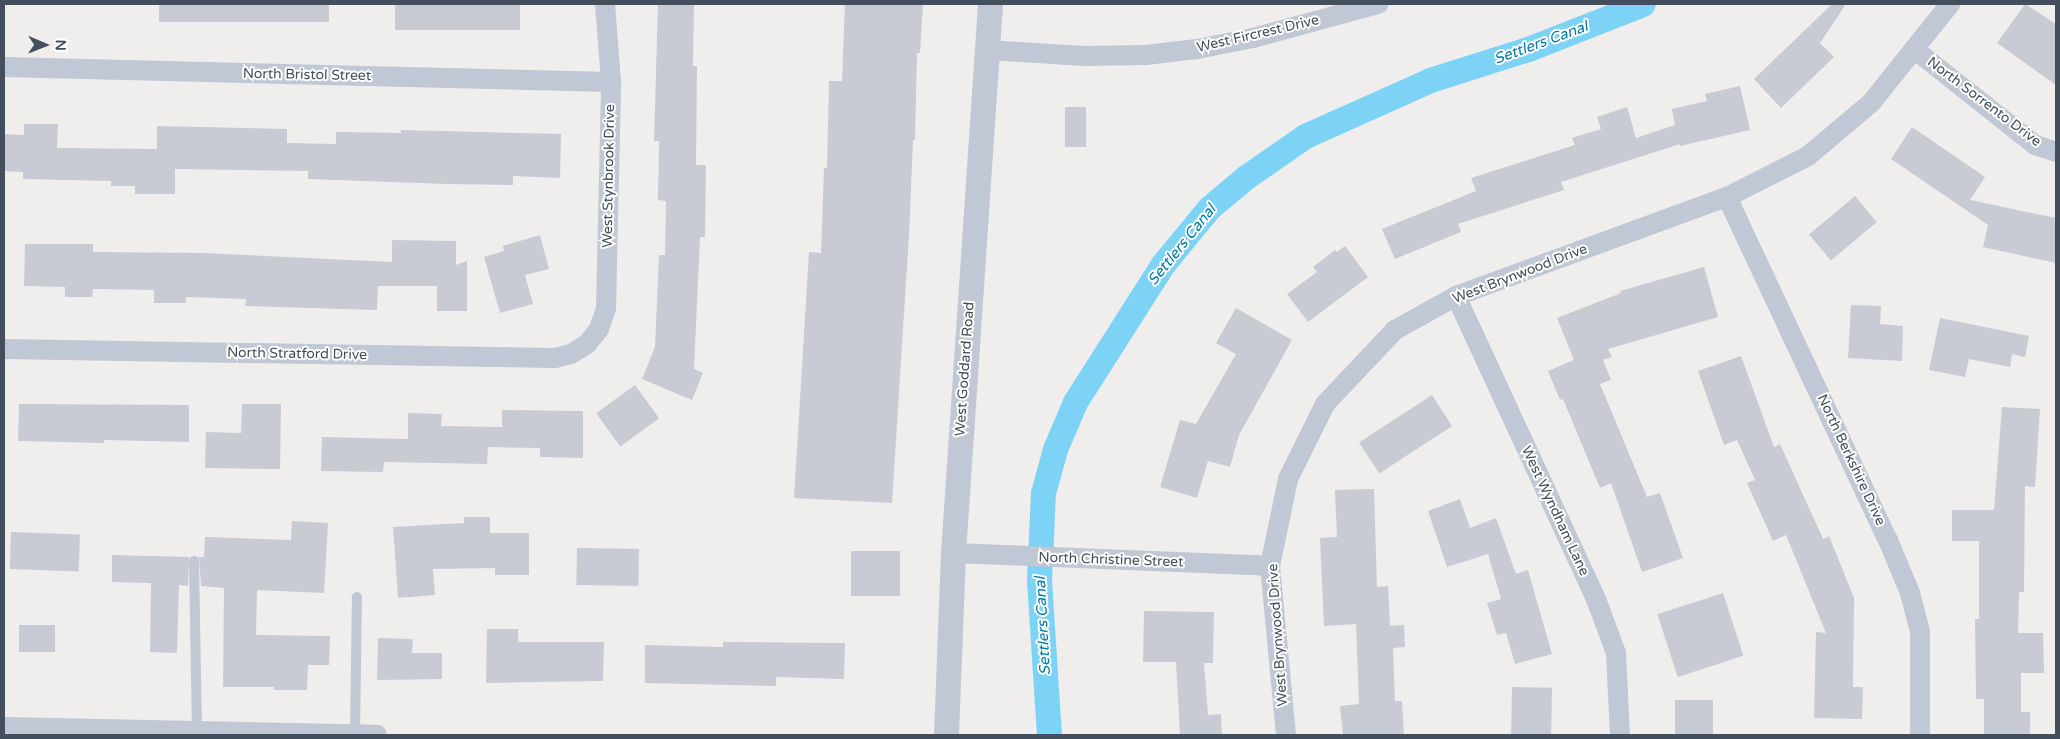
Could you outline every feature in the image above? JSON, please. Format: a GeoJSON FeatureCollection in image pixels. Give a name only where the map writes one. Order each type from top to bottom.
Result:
{"type":"FeatureCollection","features":[{"type":"Feature","properties":{"kind":"street","name":"West Stynbrook Drive"},"geometry":{"type":"LineString","coordinates":[[587,344],[599,329],[606,309],[611,82],[605,4]]}},
{"type":"Feature","properties":{"kind":"street","name":"West Goddard Road"},"geometry":{"type":"LineString","coordinates":[[946,735],[953,553],[990,4]]}},
{"type":"Feature","properties":{"kind":"street","name":"West Brynwood Drive"},"geometry":{"type":"LineString","coordinates":[[1286,735],[1270,566],[1288,479],[1325,404],[1395,330],[1456,296],[1728,197],[1808,156],[1871,103],[1950,4]]}},
{"type":"Feature","properties":{"kind":"street","name":"West Fircrest Drive"},"geometry":{"type":"LineString","coordinates":[[987,50],[1084,56],[1146,55],[1197,49],[1253,38],[1366,5]]}},
{"type":"Feature","properties":{"kind":"street","name":"North Sorrento Drive"},"geometry":{"type":"LineString","coordinates":[[1914,49],[2035,145],[2056,152]]}},
{"type":"Feature","properties":{"kind":"street","name":"North Bristol Street"},"geometry":{"type":"LineString","coordinates":[[4,68],[611,82]]}},
{"type":"Feature","properties":{"kind":"street","name":"North Berkshire Drive"},"geometry":{"type":"LineString","coordinates":[[1728,197],[1888,540],[1910,594],[1920,632],[1920,735]]}},
{"type":"Feature","properties":{"kind":"street","name":"West Wyndham Lane"},"geometry":{"type":"LineString","coordinates":[[1456,296],[1600,608],[1616,653],[1620,735]]}},
{"type":"Feature","properties":{"kind":"street","name":"North Stratford Drive"},"geometry":{"type":"LineString","coordinates":[[4,349],[555,358],[571,354],[587,344]]}},
{"type":"Feature","properties":{"kind":"street","name":"North Christine Street"},"geometry":{"type":"LineString","coordinates":[[953,553],[1270,566]]}},
{"type":"Feature","properties":{"kind":"street"},"geometry":{"type":"LineString","coordinates":[[4,727],[377,735]]}},
{"type":"Feature","properties":{"kind":"lane"},"geometry":{"type":"LineString","coordinates":[[194,561],[197,732]]}},
{"type":"Feature","properties":{"kind":"lane"},"geometry":{"type":"LineString","coordinates":[[355,735],[357,597]]}},
{"type":"Feature","properties":{"kind":"building"},"geometry":{"type":"Polygon","coordinates":[[[159,4],[329,4],[329,22],[159,22],[159,4]]]}},
{"type":"Feature","properties":{"kind":"building"},"geometry":{"type":"Polygon","coordinates":[[[395,4],[520,4],[520,30],[395,30],[395,4]]]}},
{"type":"Feature","properties":{"kind":"building"},"geometry":{"type":"Polygon","coordinates":[[[658,4],[694,4],[693,66],[697,66],[696,165],[706,165],[705,237],[700,237],[694,369],[703,373],[692,400],[642,379],[655,347],[659,255],[665,255],[666,201],[658,200],[659,141],[654,141],[658,4]]]}},
{"type":"Feature","properties":{"kind":"building"},"geometry":{"type":"Polygon","coordinates":[[[845,4],[923,4],[920,53],[917,53],[915,140],[913,140],[892,503],[794,498],[809,252],[821,253],[824,168],[827,168],[829,81],[842,81],[845,4]]]}},
{"type":"Feature","properties":{"kind":"building"},"geometry":{"type":"Polygon","coordinates":[[[1832,4],[1846,4],[1820,43],[1834,57],[1781,108],[1754,79],[1832,4]]]}},
{"type":"Feature","properties":{"kind":"building"},"geometry":{"type":"Polygon","coordinates":[[[2025,4],[2056,24],[2056,85],[1997,43],[2025,4]]]}},
{"type":"Feature","properties":{"kind":"building"},"geometry":{"type":"Polygon","coordinates":[[[1740,86],[1750,130],[1680,146],[1680,144],[1561,182],[1564,190],[1458,224],[1461,232],[1395,259],[1382,229],[1476,191],[1471,178],[1575,145],[1572,138],[1601,129],[1597,117],[1627,107],[1636,138],[1675,125],[1672,109],[1707,101],[1705,94],[1740,86]]]}},
{"type":"Feature","properties":{"kind":"building"},"geometry":{"type":"Polygon","coordinates":[[[1065,107],[1086,107],[1086,147],[1065,147],[1065,107]]]}},
{"type":"Feature","properties":{"kind":"building"},"geometry":{"type":"Polygon","coordinates":[[[24,124],[58,124],[57,148],[157,149],[157,126],[287,129],[287,143],[336,144],[336,132],[401,133],[401,130],[561,134],[560,178],[513,176],[513,185],[448,184],[308,179],[308,171],[175,169],[175,194],[135,194],[135,186],[111,186],[111,181],[23,179],[23,172],[4,171],[4,134],[24,135],[24,124]]]}},
{"type":"Feature","properties":{"kind":"building"},"geometry":{"type":"Polygon","coordinates":[[[1912,127],[1985,177],[1970,200],[2056,218],[2056,263],[1983,247],[1988,225],[1891,159],[1912,127]]]}},
{"type":"Feature","properties":{"kind":"building"},"geometry":{"type":"Polygon","coordinates":[[[1855,196],[1877,222],[1831,261],[1809,235],[1855,196]]]}},
{"type":"Feature","properties":{"kind":"building"},"geometry":{"type":"Polygon","coordinates":[[[540,235],[549,269],[525,275],[533,304],[500,313],[484,257],[504,251],[503,246],[540,235]]]}},
{"type":"Feature","properties":{"kind":"building"},"geometry":{"type":"Polygon","coordinates":[[[392,240],[456,241],[456,265],[467,261],[467,311],[437,311],[437,286],[378,286],[377,310],[245,306],[246,299],[186,297],[186,303],[154,303],[154,290],[93,289],[92,297],[65,297],[65,287],[24,286],[25,244],[93,244],[93,252],[204,253],[392,262],[392,240]]]}},
{"type":"Feature","properties":{"kind":"building"},"geometry":{"type":"Polygon","coordinates":[[[1345,246],[1368,277],[1308,322],[1287,294],[1317,272],[1313,267],[1335,250],[1337,252],[1345,246]]]}},
{"type":"Feature","properties":{"kind":"building"},"geometry":{"type":"Polygon","coordinates":[[[1704,267],[1718,317],[1608,349],[1612,357],[1603,360],[1611,380],[1600,384],[1647,497],[1660,493],[1683,558],[1642,572],[1611,483],[1600,488],[1563,399],[1560,400],[1548,371],[1574,360],[1557,318],[1621,293],[1620,291],[1704,267]]]}},
{"type":"Feature","properties":{"kind":"building"},"geometry":{"type":"Polygon","coordinates":[[[1851,305],[1881,306],[1880,324],[1903,326],[1902,361],[1848,358],[1851,305]]]}},
{"type":"Feature","properties":{"kind":"building"},"geometry":{"type":"Polygon","coordinates":[[[1236,308],[1292,340],[1239,435],[1230,467],[1208,461],[1197,498],[1160,487],[1180,420],[1196,424],[1236,354],[1216,343],[1236,308]]]}},
{"type":"Feature","properties":{"kind":"building"},"geometry":{"type":"Polygon","coordinates":[[[1940,318],[2029,336],[2025,357],[2012,354],[2010,367],[1969,359],[1965,377],[1929,370],[1940,318]]]}},
{"type":"Feature","properties":{"kind":"building"},"geometry":{"type":"Polygon","coordinates":[[[1741,356],[1774,447],[1780,444],[1823,539],[1829,536],[1854,598],[1853,687],[1863,687],[1862,719],[1814,718],[1816,632],[1826,633],[1786,535],[1773,541],[1747,483],[1755,480],[1737,440],[1724,445],[1698,371],[1741,356]]]}},
{"type":"Feature","properties":{"kind":"building"},"geometry":{"type":"Polygon","coordinates":[[[635,385],[659,418],[620,446],[596,413],[635,385]]]}},
{"type":"Feature","properties":{"kind":"building"},"geometry":{"type":"Polygon","coordinates":[[[1432,395],[1452,426],[1379,473],[1359,442],[1432,395]]]}},
{"type":"Feature","properties":{"kind":"building"},"geometry":{"type":"Polygon","coordinates":[[[19,404],[189,405],[189,442],[104,440],[104,443],[18,441],[19,404]]]}},
{"type":"Feature","properties":{"kind":"building"},"geometry":{"type":"Polygon","coordinates":[[[242,404],[281,404],[280,469],[205,468],[206,432],[241,433],[242,404]]]}},
{"type":"Feature","properties":{"kind":"building"},"geometry":{"type":"Polygon","coordinates":[[[2002,407],[2040,409],[2035,487],[2025,486],[2024,592],[2019,592],[2018,633],[2043,633],[2044,673],[2021,673],[2021,712],[2030,712],[2030,735],[1984,735],[1984,699],[1976,699],[1975,619],[1979,619],[1979,541],[1952,541],[1952,510],[1994,510],[2002,407]]]}},
{"type":"Feature","properties":{"kind":"building"},"geometry":{"type":"Polygon","coordinates":[[[502,410],[583,411],[583,458],[540,457],[540,448],[488,447],[487,464],[384,462],[383,472],[321,471],[322,437],[408,439],[408,413],[442,414],[441,426],[502,427],[502,410]]]}},
{"type":"Feature","properties":{"kind":"building"},"geometry":{"type":"Polygon","coordinates":[[[1374,489],[1377,587],[1388,586],[1390,626],[1404,625],[1405,647],[1393,648],[1395,701],[1402,701],[1404,735],[1343,735],[1340,706],[1359,704],[1356,624],[1324,626],[1320,538],[1337,537],[1335,490],[1374,489]]]}},
{"type":"Feature","properties":{"kind":"building"},"geometry":{"type":"Polygon","coordinates":[[[1460,499],[1470,528],[1496,518],[1516,574],[1528,570],[1552,654],[1515,664],[1506,633],[1497,635],[1487,603],[1501,599],[1488,554],[1447,567],[1428,511],[1460,499]]]}},
{"type":"Feature","properties":{"kind":"building"},"geometry":{"type":"Polygon","coordinates":[[[464,517],[490,517],[490,533],[529,533],[529,575],[495,575],[495,568],[433,569],[435,595],[398,598],[393,527],[464,523],[464,517]]]}},
{"type":"Feature","properties":{"kind":"building"},"geometry":{"type":"Polygon","coordinates":[[[292,521],[328,523],[324,593],[257,590],[256,635],[330,636],[329,665],[308,665],[307,690],[274,690],[274,687],[223,687],[224,588],[201,586],[199,557],[204,557],[205,537],[291,540],[292,521]]]}},
{"type":"Feature","properties":{"kind":"building"},"geometry":{"type":"Polygon","coordinates":[[[11,532],[80,534],[79,571],[10,569],[11,532]]]}},
{"type":"Feature","properties":{"kind":"building"},"geometry":{"type":"Polygon","coordinates":[[[577,548],[639,549],[638,586],[576,585],[577,548]]]}},
{"type":"Feature","properties":{"kind":"building"},"geometry":{"type":"Polygon","coordinates":[[[851,551],[900,551],[900,596],[851,596],[851,551]]]}},
{"type":"Feature","properties":{"kind":"building"},"geometry":{"type":"Polygon","coordinates":[[[112,555],[189,557],[188,586],[179,585],[177,653],[150,652],[151,583],[112,582],[112,555]]]}},
{"type":"Feature","properties":{"kind":"building"},"geometry":{"type":"Polygon","coordinates":[[[1723,593],[1743,656],[1678,677],[1657,614],[1723,593]]]}},
{"type":"Feature","properties":{"kind":"building"},"geometry":{"type":"Polygon","coordinates":[[[1144,611],[1214,612],[1213,663],[1204,663],[1208,715],[1221,714],[1222,735],[1180,735],[1176,662],[1143,662],[1144,611]]]}},
{"type":"Feature","properties":{"kind":"building"},"geometry":{"type":"Polygon","coordinates":[[[19,625],[55,625],[55,652],[19,652],[19,625]]]}},
{"type":"Feature","properties":{"kind":"building"},"geometry":{"type":"Polygon","coordinates":[[[487,629],[518,629],[518,642],[604,642],[603,681],[486,683],[487,629]]]}},
{"type":"Feature","properties":{"kind":"building"},"geometry":{"type":"Polygon","coordinates":[[[378,638],[413,639],[412,653],[442,653],[442,679],[377,680],[378,638]]]}},
{"type":"Feature","properties":{"kind":"building"},"geometry":{"type":"Polygon","coordinates":[[[723,642],[845,643],[844,679],[776,677],[776,686],[645,683],[645,645],[723,647],[723,642]]]}},
{"type":"Feature","properties":{"kind":"building"},"geometry":{"type":"Polygon","coordinates":[[[1512,687],[1552,688],[1551,735],[1511,735],[1512,687]]]}},
{"type":"Feature","properties":{"kind":"building"},"geometry":{"type":"Polygon","coordinates":[[[1675,700],[1713,700],[1713,735],[1675,735],[1675,700]]]}},
{"type":"Feature","properties":{"kind":"waterway","name":"Settlers Canal"},"geometry":{"type":"LineString","coordinates":[[1049,735],[1039,580],[1043,493],[1055,449],[1075,402],[1163,264],[1209,208],[1246,177],[1305,136],[1430,80],[1528,49],[1643,4]]}}]}
